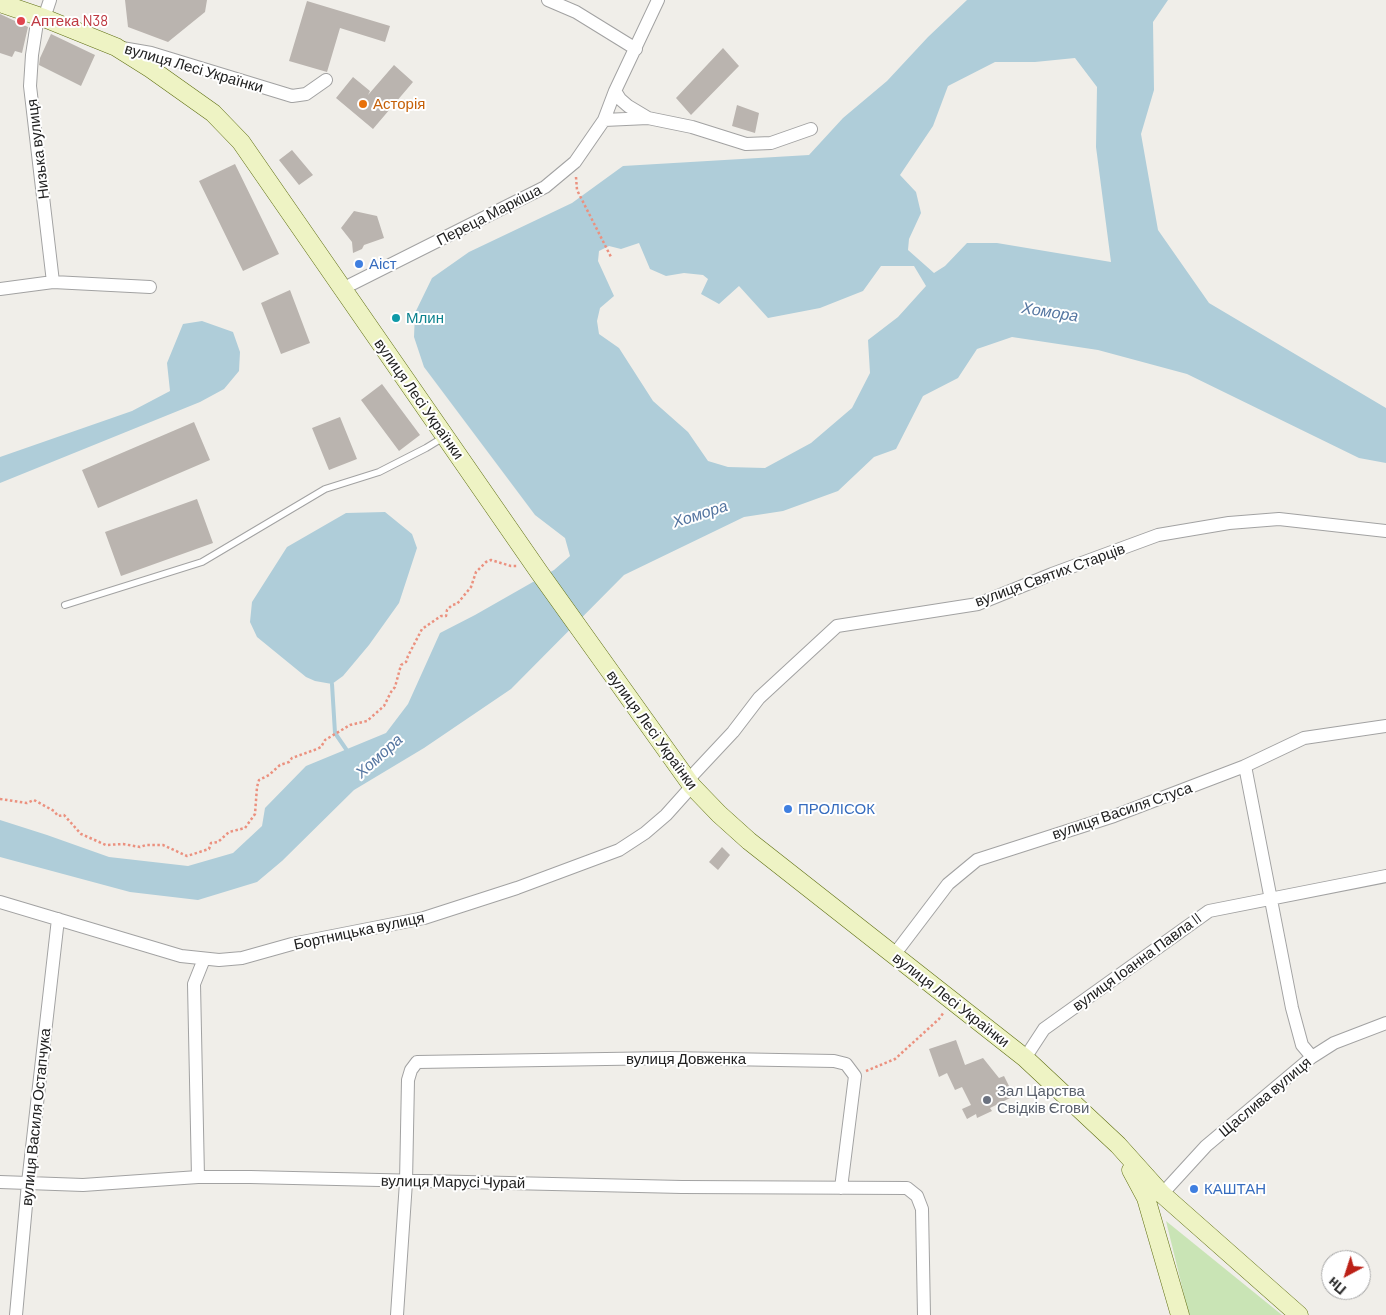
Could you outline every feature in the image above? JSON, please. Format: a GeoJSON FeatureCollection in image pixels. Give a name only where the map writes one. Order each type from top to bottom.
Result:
{"type":"FeatureCollection","features":[{"type":"Feature","properties":{"kind":"main road","name":"вулиця Лесі Українки"},"geometry":{"type":"LineString","coordinates":[[0,3],[116,47],[151,68],[213,113],[241,142],[584,636],[690,783],[719,814],[749,841],[1025,1058],[1118,1145],[1162,1194],[1299,1315]]}},
{"type":"Feature","properties":{"kind":"main road"},"geometry":{"type":"LineString","coordinates":[[1118,1145],[1146,1198],[1180,1315]]}},
{"type":"Feature","properties":{"kind":"street","name":"Низька вулиця"},"geometry":{"type":"LineString","coordinates":[[50,0],[41,17],[32,55],[30,86],[53,282]]}},
{"type":"Feature","properties":{"kind":"street"},"geometry":{"type":"LineString","coordinates":[[548,0],[576,12],[636,49]]}},
{"type":"Feature","properties":{"kind":"street","name":"Переца Маркіша"},"geometry":{"type":"LineString","coordinates":[[342,289],[545,187],[575,162],[604,120],[658,0]]}},
{"type":"Feature","properties":{"kind":"street","name":"вулиця Лесі Українки"},"geometry":{"type":"LineString","coordinates":[[116,47],[151,53],[292,96],[306,94],[326,80]]}},
{"type":"Feature","properties":{"kind":"street"},"geometry":{"type":"LineString","coordinates":[[616,91],[620,99],[628,106],[648,118]]}},
{"type":"Feature","properties":{"kind":"street"},"geometry":{"type":"LineString","coordinates":[[604,120],[648,118],[692,127],[746,144],[771,143],[811,129]]}},
{"type":"Feature","properties":{"kind":"street"},"geometry":{"type":"LineString","coordinates":[[0,289],[53,282],[150,286]]}},
{"type":"Feature","properties":{"kind":"street","name":"вулиця Святих Старців"},"geometry":{"type":"LineString","coordinates":[[690,783],[759,698],[838,626],[978,604],[1052,574],[1158,536],[1220,524],[1279,519],[1386,531]]}},
{"type":"Feature","properties":{"kind":"street","name":"вулиця Василя Стуса"},"geometry":{"type":"LineString","coordinates":[[894,954],[948,884],[977,860],[1114,816],[1245,766],[1304,738],[1386,726]]}},
{"type":"Feature","properties":{"kind":"street"},"geometry":{"type":"LineString","coordinates":[[1245,766],[1292,1008],[1302,1045],[1299,1068]]}},
{"type":"Feature","properties":{"kind":"street","name":"Бортницька вулиця"},"geometry":{"type":"LineString","coordinates":[[0,902],[181,956],[219,960],[242,958],[292,944],[424,918],[517,888],[619,850],[645,833],[666,815],[690,783]]}},
{"type":"Feature","properties":{"kind":"street","name":"вулиця Іоанна Павла II"},"geometry":{"type":"LineString","coordinates":[[1025,1058],[1044,1029],[1208,911],[1386,876]]}},
{"type":"Feature","properties":{"kind":"street","name":"вулиця Василя Остапчука"},"geometry":{"type":"LineString","coordinates":[[16,1315],[28,1183],[58,919]]}},
{"type":"Feature","properties":{"kind":"street"},"geometry":{"type":"LineString","coordinates":[[181,956],[194,984],[198,1177]]}},
{"type":"Feature","properties":{"kind":"street"},"geometry":{"type":"LineString","coordinates":[[194,984],[204,959]]}},
{"type":"Feature","properties":{"kind":"street","name":"Щаслива вулиця"},"geometry":{"type":"LineString","coordinates":[[1162,1194],[1206,1146],[1312,1057],[1334,1044],[1386,1023]]}},
{"type":"Feature","properties":{"kind":"street"},"geometry":{"type":"LineString","coordinates":[[1302,1045],[1312,1057]]}},
{"type":"Feature","properties":{"kind":"street","name":"вулиця Довженка"},"geometry":{"type":"LineString","coordinates":[[406,1182],[408,1080],[411,1070],[417,1062],[669,1058],[834,1061],[846,1064],[855,1076]]}},
{"type":"Feature","properties":{"kind":"street"},"geometry":{"type":"LineString","coordinates":[[841,1188],[855,1076]]}},
{"type":"Feature","properties":{"kind":"street","name":"вулиця Марусі Чурай"},"geometry":{"type":"LineString","coordinates":[[0,1182],[83,1185],[198,1177],[672,1187],[906,1188],[917,1196],[922,1209],[924,1315]]}},
{"type":"Feature","properties":{"kind":"street"},"geometry":{"type":"LineString","coordinates":[[397,1315],[406,1182]]}},
{"type":"Feature","properties":{"kind":"lane"},"geometry":{"type":"LineString","coordinates":[[65,606],[202,562],[325,489],[379,472],[445,436]]}},
{"type":"Feature","properties":{"kind":"path"},"geometry":{"type":"LineString","coordinates":[[577,190],[611,257]]}},
{"type":"Feature","properties":{"kind":"path"},"geometry":{"type":"LineString","coordinates":[[0,799],[27,803],[34,800],[54,810],[58,816],[64,815],[81,834],[106,845],[123,844],[140,847],[163,845],[187,856],[209,849],[211,843],[218,842],[230,832],[245,828],[255,814],[259,780],[292,758],[321,747],[325,740],[350,725],[368,721],[384,706],[395,687],[401,665],[406,662],[422,629],[441,616],[446,616],[447,610],[452,605],[457,604],[471,587],[476,572],[486,562],[491,560],[511,566],[536,567]]}},
{"type":"Feature","properties":{"kind":"path"},"geometry":{"type":"LineString","coordinates":[[855,1076],[895,1059],[939,1019],[953,1001]]}},
{"type":"Feature","properties":{"kind":"green space"},"geometry":{"type":"Polygon","coordinates":[[[1166,1221],[1282,1315],[1189,1315],[1166,1221]]]}},
{"type":"Feature","properties":{"kind":"water","name":"Хомора"},"geometry":{"type":"Polygon","coordinates":[[[967,0],[1168,0],[1153,22],[1154,90],[1141,134],[1158,230],[1209,303],[1386,408],[1386,463],[1359,458],[1187,374],[1098,350],[1012,337],[977,349],[958,378],[923,396],[896,449],[874,457],[838,491],[783,511],[744,517],[624,575],[511,689],[424,748],[354,790],[282,861],[257,882],[198,900],[130,892],[0,857],[0,820],[109,857],[188,866],[233,853],[262,826],[265,808],[306,766],[386,733],[408,704],[440,633],[554,570],[570,556],[565,538],[535,515],[424,367],[414,337],[415,313],[432,278],[469,252],[572,203],[623,166],[809,155],[843,118],[887,81],[928,37],[967,0]],[[1075,58],[1035,62],[995,62],[948,86],[933,126],[900,175],[916,192],[921,213],[909,239],[908,250],[934,273],[945,266],[967,243],[997,243],[1111,262],[1096,147],[1097,87],[1075,58]],[[639,243],[621,249],[609,246],[599,251],[598,261],[614,296],[600,308],[597,321],[599,334],[619,348],[653,401],[688,432],[708,461],[728,467],[765,468],[811,443],[852,408],[870,373],[868,340],[898,317],[926,286],[914,266],[881,266],[863,291],[820,308],[768,318],[739,286],[719,304],[701,294],[708,279],[703,275],[684,273],[666,276],[650,269],[639,243]]]}},
{"type":"Feature","properties":{"kind":"water"},"geometry":{"type":"Polygon","coordinates":[[[202,321],[233,332],[240,352],[239,371],[224,389],[200,402],[0,483],[0,457],[132,411],[170,391],[167,363],[183,324],[202,321]]]}},
{"type":"Feature","properties":{"kind":"water"},"geometry":{"type":"Polygon","coordinates":[[[385,512],[412,534],[417,548],[399,603],[369,645],[343,676],[332,684],[315,681],[306,677],[257,637],[250,622],[252,602],[287,547],[346,513],[385,512]]]}},
{"type":"Feature","properties":{"kind":"building"},"geometry":{"type":"Polygon","coordinates":[[[125,0],[207,0],[205,12],[168,42],[128,27],[125,0]]]}},
{"type":"Feature","properties":{"kind":"building"},"geometry":{"type":"Polygon","coordinates":[[[307,1],[390,26],[385,42],[340,28],[327,72],[289,61],[307,1]]]}},
{"type":"Feature","properties":{"kind":"building"},"geometry":{"type":"Polygon","coordinates":[[[0,14],[28,27],[22,53],[15,51],[12,57],[0,53],[0,14]]]}},
{"type":"Feature","properties":{"kind":"building"},"geometry":{"type":"Polygon","coordinates":[[[51,34],[95,55],[81,86],[39,65],[40,58],[51,34]]]}},
{"type":"Feature","properties":{"kind":"building"},"geometry":{"type":"Polygon","coordinates":[[[723,48],[739,66],[691,115],[676,98],[723,48]]]}},
{"type":"Feature","properties":{"kind":"building"},"geometry":{"type":"Polygon","coordinates":[[[394,65],[413,82],[373,129],[336,98],[353,77],[370,91],[368,95],[394,65]]]}},
{"type":"Feature","properties":{"kind":"building"},"geometry":{"type":"Polygon","coordinates":[[[737,105],[759,113],[755,133],[732,126],[737,105]]]}},
{"type":"Feature","properties":{"kind":"building"},"geometry":{"type":"Polygon","coordinates":[[[292,150],[313,175],[299,185],[279,160],[292,150]]]}},
{"type":"Feature","properties":{"kind":"building"},"geometry":{"type":"Polygon","coordinates":[[[235,164],[279,254],[243,271],[199,181],[235,164]]]}},
{"type":"Feature","properties":{"kind":"building"},"geometry":{"type":"Polygon","coordinates":[[[354,211],[377,216],[384,238],[364,245],[362,249],[353,253],[352,242],[341,228],[354,211]]]}},
{"type":"Feature","properties":{"kind":"building"},"geometry":{"type":"Polygon","coordinates":[[[290,290],[310,343],[281,354],[261,303],[290,290]]]}},
{"type":"Feature","properties":{"kind":"building"},"geometry":{"type":"Polygon","coordinates":[[[382,384],[420,435],[399,451],[361,400],[382,384]]]}},
{"type":"Feature","properties":{"kind":"building"},"geometry":{"type":"Polygon","coordinates":[[[340,417],[357,459],[329,470],[312,428],[340,417]]]}},
{"type":"Feature","properties":{"kind":"building"},"geometry":{"type":"Polygon","coordinates":[[[194,422],[210,460],[98,508],[82,470],[194,422]]]}},
{"type":"Feature","properties":{"kind":"building"},"geometry":{"type":"Polygon","coordinates":[[[197,499],[213,543],[121,576],[105,532],[197,499]]]}},
{"type":"Feature","properties":{"kind":"building"},"geometry":{"type":"Polygon","coordinates":[[[722,847],[730,855],[718,870],[709,862],[722,847]]]}},
{"type":"Feature","properties":{"kind":"building"},"geometry":{"type":"Polygon","coordinates":[[[956,1040],[965,1065],[983,1058],[999,1078],[1004,1076],[1014,1096],[990,1108],[992,1111],[977,1118],[976,1114],[967,1119],[962,1109],[971,1105],[962,1087],[955,1090],[947,1073],[939,1077],[929,1049],[956,1040]]]}},
{"type":"Feature","properties":{"kind":"waterway"},"geometry":{"type":"LineString","coordinates":[[332,684],[335,733],[348,752]]}},
{"type":"Feature","properties":{"kind":"place","name":"Аптека N38"},"geometry":{"type":"Point","coordinates":[21,21]}},
{"type":"Feature","properties":{"kind":"place","name":"Асторія"},"geometry":{"type":"Point","coordinates":[363,104]}},
{"type":"Feature","properties":{"kind":"place","name":"Аіст"},"geometry":{"type":"Point","coordinates":[359,264]}},
{"type":"Feature","properties":{"kind":"place","name":"Млин"},"geometry":{"type":"Point","coordinates":[396,318]}},
{"type":"Feature","properties":{"kind":"place","name":"ПРОЛІСОК"},"geometry":{"type":"Point","coordinates":[788,809]}},
{"type":"Feature","properties":{"kind":"place","name":"Зал Царства Свідків Єгови"},"geometry":{"type":"Point","coordinates":[987,1100]}},
{"type":"Feature","properties":{"kind":"place","name":"КАШТАН"},"geometry":{"type":"Point","coordinates":[1194,1189]}}]}
